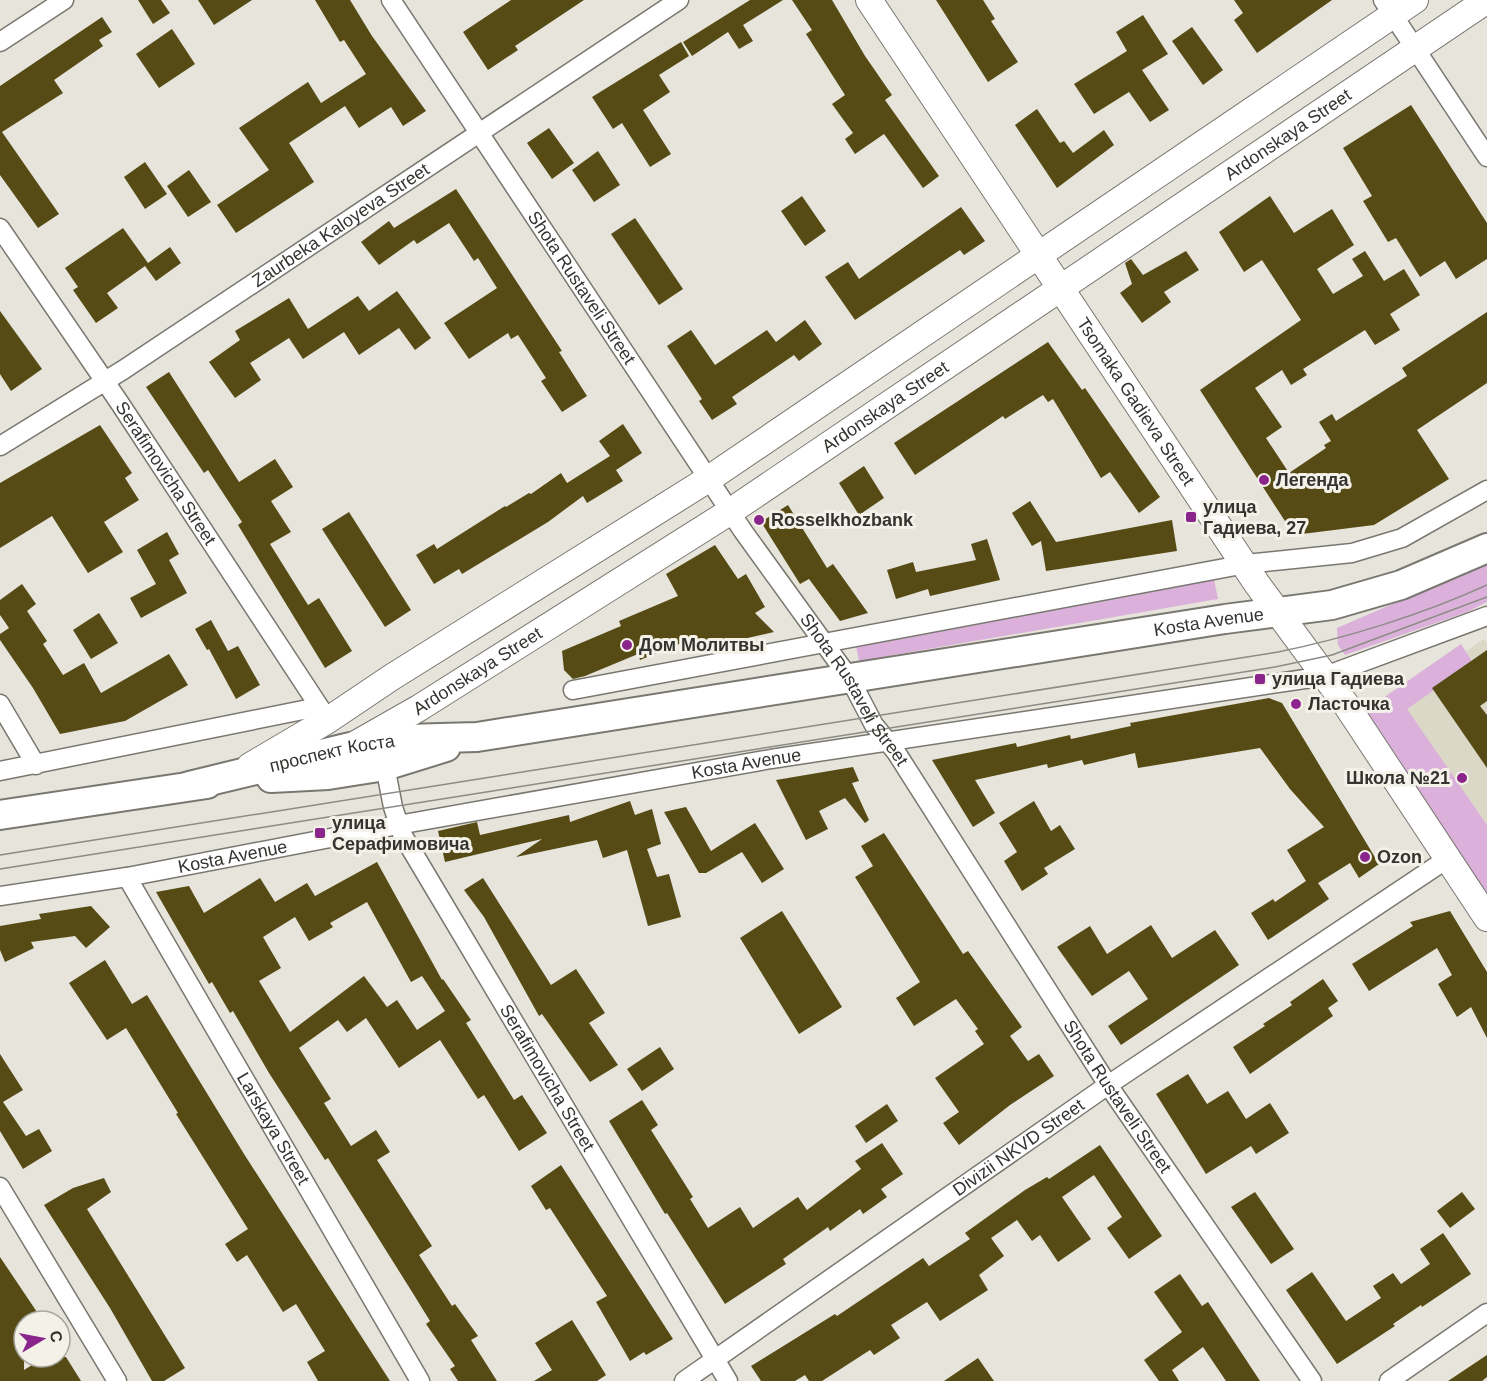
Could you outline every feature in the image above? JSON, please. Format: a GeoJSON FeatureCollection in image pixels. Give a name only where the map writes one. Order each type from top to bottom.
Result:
{"type":"FeatureCollection","features":[{"type":"Feature","properties":{"kind":"main road","name":"Tsomaka Gadieva Street"},"geometry":{"type":"LineString","coordinates":[[868,0],[1246,564],[1277,614],[1325,676],[1487,918]]}},
{"type":"Feature","properties":{"kind":"main road"},"geometry":{"type":"LineString","coordinates":[[235,774],[322,714],[392,677],[710,478],[1038,255],[1388,7],[1415,0]]}},
{"type":"Feature","properties":{"kind":"main road","name":"Ardonskaya Street"},"geometry":{"type":"LineString","coordinates":[[264,778],[350,747],[419,708],[731,511],[1487,0]]}},
{"type":"Feature","properties":{"kind":"main road","name":"Kosta Avenue"},"geometry":{"type":"LineString","coordinates":[[0,815],[189,786],[264,778],[328,775],[385,766],[477,737],[1225,619],[1332,605],[1401,585],[1487,548]]}},
{"type":"Feature","properties":{"kind":"main road","name":"проспект Коста"},"geometry":{"type":"LineString","coordinates":[[189,786],[350,747],[405,739],[477,737]]}},
{"type":"Feature","properties":{"kind":"street"},"geometry":{"type":"LineString","coordinates":[[0,42],[64,0]]}},
{"type":"Feature","properties":{"kind":"street","name":"Shota Rustaveli Street"},"geometry":{"type":"LineString","coordinates":[[391,0],[731,511],[823,644],[850,678],[874,725],[896,753],[1108,1085],[1312,1381]]}},
{"type":"Feature","properties":{"kind":"street","name":"Zaurbeka Kaloyeva Street"},"geometry":{"type":"LineString","coordinates":[[0,446],[104,381],[679,0]]}},
{"type":"Feature","properties":{"kind":"street"},"geometry":{"type":"LineString","coordinates":[[1388,7],[1487,157]]}},
{"type":"Feature","properties":{"kind":"street","name":"Serafimovicha Street"},"geometry":{"type":"LineString","coordinates":[[0,228],[104,381],[322,714]]}},
{"type":"Feature","properties":{"kind":"street"},"geometry":{"type":"LineString","coordinates":[[573,690],[1246,564],[1352,553],[1402,538],[1487,490]]}},
{"type":"Feature","properties":{"kind":"street","name":"Kosta Avenue"},"geometry":{"type":"LineString","coordinates":[[0,896],[127,877],[398,825],[771,759],[1325,676],[1487,616]]}},
{"type":"Feature","properties":{"kind":"street"},"geometry":{"type":"LineString","coordinates":[[0,704],[36,765]]}},
{"type":"Feature","properties":{"kind":"street"},"geometry":{"type":"LineString","coordinates":[[0,771],[322,714]]}},
{"type":"Feature","properties":{"kind":"street","name":"Serafimovicha Street"},"geometry":{"type":"LineString","coordinates":[[385,766],[398,825],[728,1381]]}},
{"type":"Feature","properties":{"kind":"street","name":"Divizii NKVD Street"},"geometry":{"type":"LineString","coordinates":[[684,1381],[1108,1085],[1447,859]]}},
{"type":"Feature","properties":{"kind":"street","name":"Larskaya Street"},"geometry":{"type":"LineString","coordinates":[[127,877],[420,1381]]}},
{"type":"Feature","properties":{"kind":"street"},"geometry":{"type":"LineString","coordinates":[[0,1187],[8,1214],[117,1381]]}},
{"type":"Feature","properties":{"kind":"street"},"geometry":{"type":"LineString","coordinates":[[1389,1381],[1487,1313]]}},
{"type":"Feature","properties":{"kind":"shaded area"},"geometry":{"type":"Polygon","coordinates":[[[1487,563],[1487,602],[1467,612],[1345,655],[1338,645],[1337,628],[1487,563]]]}},
{"type":"Feature","properties":{"kind":"shaded area"},"geometry":{"type":"Polygon","coordinates":[[[1214,579],[1218,599],[859,661],[855,641],[1214,579]]]}},
{"type":"Feature","properties":{"kind":"shaded area","name":"Школа №21"},"geometry":{"type":"Polygon","coordinates":[[[1484,639],[1487,643],[1487,851],[1387,705],[1484,639]]]}},
{"type":"Feature","properties":{"kind":"shaded area"},"geometry":{"type":"Polygon","coordinates":[[[1461,644],[1473,663],[1407,709],[1487,825],[1487,893],[1363,712],[1461,644]]]}},
{"type":"Feature","properties":{"kind":"building"},"geometry":{"type":"Polygon","coordinates":[[[138,0],[161,0],[170,13],[153,24],[138,0]]]}},
{"type":"Feature","properties":{"kind":"building"},"geometry":{"type":"Polygon","coordinates":[[[198,0],[252,0],[214,25],[198,0]]]}},
{"type":"Feature","properties":{"kind":"building"},"geometry":{"type":"Polygon","coordinates":[[[315,0],[350,0],[372,36],[426,111],[403,126],[391,107],[359,128],[345,106],[289,143],[314,182],[236,233],[217,205],[269,170],[239,128],[308,82],[321,103],[366,74],[344,40],[340,42],[315,0]]]}},
{"type":"Feature","properties":{"kind":"building"},"geometry":{"type":"Polygon","coordinates":[[[511,0],[584,0],[515,46],[518,50],[488,70],[463,32],[511,0]]]}},
{"type":"Feature","properties":{"kind":"building"},"geometry":{"type":"Polygon","coordinates":[[[750,0],[783,0],[743,25],[753,41],[739,49],[728,32],[692,56],[683,42],[750,0]]]}},
{"type":"Feature","properties":{"kind":"building"},"geometry":{"type":"Polygon","coordinates":[[[792,0],[832,0],[865,56],[892,95],[885,100],[939,176],[923,188],[884,134],[855,154],[845,139],[853,133],[832,104],[845,95],[806,34],[812,30],[792,0]]]}},
{"type":"Feature","properties":{"kind":"building"},"geometry":{"type":"Polygon","coordinates":[[[936,0],[983,0],[995,19],[991,21],[1018,62],[988,82],[936,0]]]}},
{"type":"Feature","properties":{"kind":"building"},"geometry":{"type":"Polygon","coordinates":[[[1234,0],[1332,0],[1257,53],[1234,20],[1243,13],[1234,0]]]}},
{"type":"Feature","properties":{"kind":"building"},"geometry":{"type":"Polygon","coordinates":[[[1143,15],[1168,54],[1142,70],[1169,110],[1150,122],[1129,92],[1094,114],[1074,84],[1127,51],[1116,32],[1143,15]]]}},
{"type":"Feature","properties":{"kind":"building"},"geometry":{"type":"Polygon","coordinates":[[[102,17],[112,32],[99,40],[103,46],[54,80],[63,93],[2,132],[59,214],[38,228],[0,175],[0,86],[102,17]]]}},
{"type":"Feature","properties":{"kind":"building"},"geometry":{"type":"Polygon","coordinates":[[[1192,27],[1223,70],[1203,85],[1172,41],[1192,27]]]}},
{"type":"Feature","properties":{"kind":"building"},"geometry":{"type":"Polygon","coordinates":[[[172,29],[195,64],[159,88],[136,54],[172,29]]]}},
{"type":"Feature","properties":{"kind":"building"},"geometry":{"type":"Polygon","coordinates":[[[681,42],[689,56],[659,75],[670,92],[643,110],[671,154],[650,167],[622,123],[613,129],[592,97],[681,42]]]}},
{"type":"Feature","properties":{"kind":"building"},"geometry":{"type":"Polygon","coordinates":[[[1411,105],[1487,223],[1487,259],[1456,279],[1445,261],[1420,277],[1396,238],[1388,242],[1363,201],[1372,196],[1343,148],[1411,105]]]}},
{"type":"Feature","properties":{"kind":"building"},"geometry":{"type":"Polygon","coordinates":[[[1037,109],[1060,143],[1064,141],[1073,153],[1104,130],[1114,145],[1057,188],[1015,125],[1037,109]]]}},
{"type":"Feature","properties":{"kind":"building"},"geometry":{"type":"Polygon","coordinates":[[[549,128],[574,163],[552,179],[527,143],[549,128]]]}},
{"type":"Feature","properties":{"kind":"building"},"geometry":{"type":"Polygon","coordinates":[[[598,151],[620,185],[594,202],[572,170],[598,151]]]}},
{"type":"Feature","properties":{"kind":"building"},"geometry":{"type":"Polygon","coordinates":[[[145,162],[167,194],[145,209],[124,177],[145,162]]]}},
{"type":"Feature","properties":{"kind":"building"},"geometry":{"type":"Polygon","coordinates":[[[189,170],[211,202],[188,217],[167,186],[189,170]]]}},
{"type":"Feature","properties":{"kind":"building"},"geometry":{"type":"Polygon","coordinates":[[[456,189],[562,351],[559,352],[587,396],[562,412],[541,381],[546,378],[518,335],[511,339],[508,333],[469,359],[444,323],[497,288],[478,258],[474,261],[449,223],[417,244],[414,240],[379,265],[361,242],[389,221],[394,228],[456,189]]]}},
{"type":"Feature","properties":{"kind":"building"},"geometry":{"type":"Polygon","coordinates":[[[802,196],[826,231],[805,246],[781,211],[802,196]]]}},
{"type":"Feature","properties":{"kind":"building"},"geometry":{"type":"Polygon","coordinates":[[[1270,196],[1294,233],[1332,209],[1354,245],[1317,269],[1333,294],[1363,276],[1352,259],[1365,251],[1384,281],[1404,269],[1420,295],[1390,314],[1400,330],[1375,345],[1365,330],[1303,369],[1307,375],[1291,385],[1282,370],[1255,388],[1282,427],[1266,438],[1289,473],[1326,448],[1324,445],[1331,441],[1319,422],[1332,414],[1336,421],[1407,376],[1402,368],[1487,312],[1487,383],[1417,430],[1449,479],[1374,525],[1294,535],[1200,390],[1301,320],[1262,260],[1244,272],[1219,232],[1270,196]]]}},
{"type":"Feature","properties":{"kind":"building"},"geometry":{"type":"Polygon","coordinates":[[[961,207],[985,241],[964,255],[960,250],[855,320],[825,277],[848,262],[859,279],[961,207]]]}},
{"type":"Feature","properties":{"kind":"building"},"geometry":{"type":"Polygon","coordinates":[[[635,218],[683,289],[659,305],[611,234],[635,218]]]}},
{"type":"Feature","properties":{"kind":"building"},"geometry":{"type":"Polygon","coordinates":[[[123,228],[148,263],[170,247],[181,263],[156,281],[145,266],[107,293],[118,308],[96,323],[73,290],[78,287],[65,268],[123,228]]]}},
{"type":"Feature","properties":{"kind":"building"},"geometry":{"type":"Polygon","coordinates":[[[1186,251],[1199,270],[1164,292],[1171,302],[1142,323],[1120,293],[1132,284],[1125,263],[1131,259],[1143,275],[1186,251]]]}},
{"type":"Feature","properties":{"kind":"building"},"geometry":{"type":"Polygon","coordinates":[[[397,291],[431,338],[415,350],[399,328],[359,355],[344,332],[303,359],[289,338],[250,363],[261,380],[235,398],[209,362],[240,340],[235,331],[289,298],[308,329],[358,296],[369,311],[397,291]]]}},
{"type":"Feature","properties":{"kind":"building"},"geometry":{"type":"Polygon","coordinates":[[[0,311],[42,369],[11,391],[0,374],[0,311]]]}},
{"type":"Feature","properties":{"kind":"building"},"geometry":{"type":"Polygon","coordinates":[[[805,320],[822,344],[799,361],[794,355],[732,397],[737,404],[712,420],[699,401],[702,399],[667,346],[691,330],[715,365],[767,330],[776,342],[805,320]]]}},
{"type":"Feature","properties":{"kind":"building"},"geometry":{"type":"Polygon","coordinates":[[[1048,342],[1082,390],[1085,388],[1160,497],[1139,513],[1110,472],[1101,478],[1053,399],[1048,402],[1043,395],[1005,419],[1003,416],[915,475],[894,443],[1048,342]]]}},
{"type":"Feature","properties":{"kind":"building"},"geometry":{"type":"Polygon","coordinates":[[[169,372],[239,482],[275,459],[293,487],[271,501],[291,532],[270,544],[308,605],[319,598],[352,651],[325,668],[238,525],[242,522],[208,470],[204,473],[146,387],[169,372]]]}},
{"type":"Feature","properties":{"kind":"building"},"geometry":{"type":"Polygon","coordinates":[[[623,424],[642,453],[616,470],[623,481],[587,503],[583,496],[548,522],[462,574],[459,569],[434,584],[416,555],[434,544],[437,549],[505,506],[531,494],[561,473],[567,483],[610,456],[599,441],[623,424]]]}},
{"type":"Feature","properties":{"kind":"building"},"geometry":{"type":"Polygon","coordinates":[[[100,425],[132,473],[125,478],[139,500],[104,522],[123,552],[88,573],[52,516],[0,548],[0,483],[100,425]]]}},
{"type":"Feature","properties":{"kind":"building"},"geometry":{"type":"Polygon","coordinates":[[[864,466],[884,498],[859,515],[839,483],[864,466]]]}},
{"type":"Feature","properties":{"kind":"building"},"geometry":{"type":"Polygon","coordinates":[[[1030,501],[1056,542],[1172,520],[1177,551],[1046,571],[1041,541],[1032,546],[1012,513],[1030,501]]]}},
{"type":"Feature","properties":{"kind":"building"},"geometry":{"type":"Polygon","coordinates":[[[788,505],[827,568],[833,564],[868,613],[840,621],[809,579],[800,584],[761,522],[788,505]]]}},
{"type":"Feature","properties":{"kind":"building"},"geometry":{"type":"Polygon","coordinates":[[[349,512],[411,610],[385,627],[322,529],[349,512]]]}},
{"type":"Feature","properties":{"kind":"building"},"geometry":{"type":"Polygon","coordinates":[[[167,532],[179,554],[169,560],[187,593],[141,618],[130,598],[156,584],[137,550],[167,532]]]}},
{"type":"Feature","properties":{"kind":"building"},"geometry":{"type":"Polygon","coordinates":[[[987,539],[1000,580],[930,596],[928,589],[896,599],[887,570],[913,562],[916,572],[976,560],[971,544],[987,539]]]}},
{"type":"Feature","properties":{"kind":"building"},"geometry":{"type":"Polygon","coordinates":[[[715,545],[738,579],[746,574],[765,607],[755,613],[774,632],[699,649],[696,637],[640,660],[638,654],[573,679],[564,670],[562,651],[621,626],[619,621],[678,596],[666,574],[715,545]]]}},
{"type":"Feature","properties":{"kind":"building"},"geometry":{"type":"Polygon","coordinates":[[[22,584],[36,604],[27,611],[47,641],[43,644],[63,675],[84,663],[101,693],[169,654],[188,685],[125,721],[60,734],[33,688],[0,640],[0,634],[9,628],[0,615],[0,600],[22,584]]]}},
{"type":"Feature","properties":{"kind":"building"},"geometry":{"type":"Polygon","coordinates":[[[99,613],[118,643],[91,659],[73,630],[99,613]]]}},
{"type":"Feature","properties":{"kind":"building"},"geometry":{"type":"Polygon","coordinates":[[[211,620],[228,651],[238,646],[260,685],[236,699],[209,649],[207,650],[195,629],[211,620]]]}},
{"type":"Feature","properties":{"kind":"building"},"geometry":{"type":"Polygon","coordinates":[[[1487,650],[1487,701],[1480,706],[1487,715],[1487,768],[1432,688],[1487,650]]]}},
{"type":"Feature","properties":{"kind":"building"},"geometry":{"type":"Polygon","coordinates":[[[1269,698],[1282,703],[1379,864],[1359,878],[1350,863],[1318,883],[1329,899],[1268,940],[1251,913],[1273,899],[1275,902],[1306,881],[1287,850],[1324,827],[1290,789],[1260,748],[1138,768],[1135,753],[1084,765],[1082,760],[1048,768],[1047,764],[975,780],[995,813],[973,827],[932,760],[1016,743],[1017,747],[1070,735],[1071,739],[1131,726],[1130,723],[1269,698]]]}},
{"type":"Feature","properties":{"kind":"building"},"geometry":{"type":"Polygon","coordinates":[[[853,767],[859,781],[852,783],[869,820],[865,823],[845,798],[819,811],[828,829],[806,840],[776,780],[853,767]]]}},
{"type":"Feature","properties":{"kind":"building"},"geometry":{"type":"Polygon","coordinates":[[[630,801],[635,815],[652,809],[661,844],[647,849],[657,877],[669,874],[681,917],[648,926],[627,850],[603,858],[597,840],[516,857],[542,839],[445,862],[438,831],[477,822],[480,835],[569,815],[570,822],[630,801]]]}},
{"type":"Feature","properties":{"kind":"building"},"geometry":{"type":"Polygon","coordinates":[[[1034,801],[1051,831],[1060,825],[1075,849],[1044,868],[1048,874],[1022,891],[1004,861],[1017,852],[999,823],[1034,801]]]}},
{"type":"Feature","properties":{"kind":"building"},"geometry":{"type":"Polygon","coordinates":[[[686,807],[711,851],[755,823],[784,869],[762,883],[742,852],[706,873],[699,873],[664,812],[686,807]]]}},
{"type":"Feature","properties":{"kind":"building"},"geometry":{"type":"Polygon","coordinates":[[[884,833],[963,954],[968,951],[1022,1027],[1010,1036],[1028,1061],[1039,1054],[1054,1076],[1010,1105],[959,1145],[943,1123],[959,1112],[935,1078],[984,1044],[975,1031],[978,1029],[956,999],[914,1026],[896,998],[920,982],[855,877],[873,866],[861,846],[884,833]]]}},
{"type":"Feature","properties":{"kind":"building"},"geometry":{"type":"Polygon","coordinates":[[[377,862],[442,980],[471,1020],[466,1023],[514,1100],[522,1095],[547,1133],[519,1151],[484,1095],[478,1099],[440,1040],[399,1068],[366,1018],[347,1032],[338,1020],[299,1048],[331,1099],[324,1103],[351,1146],[376,1130],[390,1152],[377,1160],[432,1246],[419,1255],[452,1306],[455,1304],[478,1336],[471,1340],[497,1381],[458,1381],[450,1369],[455,1366],[426,1324],[430,1321],[414,1295],[328,1158],[325,1160],[269,1073],[233,1011],[230,1013],[212,982],[209,984],[156,892],[189,886],[204,913],[260,878],[275,902],[307,883],[315,896],[377,862]],[[367,902],[330,923],[333,927],[309,941],[295,917],[263,937],[281,968],[259,981],[290,1032],[364,976],[387,1007],[397,1000],[417,1030],[445,1011],[422,976],[411,982],[367,902]]]}},
{"type":"Feature","properties":{"kind":"building"},"geometry":{"type":"Polygon","coordinates":[[[483,878],[551,985],[576,969],[605,1013],[589,1023],[618,1065],[590,1082],[542,1014],[539,1016],[484,917],[464,890],[483,878]]]}},
{"type":"Feature","properties":{"kind":"building"},"geometry":{"type":"Polygon","coordinates":[[[91,906],[110,927],[86,948],[75,936],[31,942],[34,948],[5,962],[0,950],[0,926],[41,919],[39,914],[91,906]]]}},
{"type":"Feature","properties":{"kind":"building"},"geometry":{"type":"Polygon","coordinates":[[[782,911],[842,1007],[799,1034],[740,938],[782,911]]]}},
{"type":"Feature","properties":{"kind":"building"},"geometry":{"type":"Polygon","coordinates":[[[1450,911],[1487,972],[1487,1038],[1471,1007],[1457,1017],[1438,984],[1452,975],[1437,948],[1369,991],[1352,964],[1413,926],[1410,922],[1450,911]]]}},
{"type":"Feature","properties":{"kind":"building"},"geometry":{"type":"Polygon","coordinates":[[[1151,925],[1172,958],[1215,930],[1239,965],[1121,1045],[1108,1026],[1148,999],[1129,971],[1092,996],[1057,947],[1090,926],[1107,954],[1151,925]]]}},
{"type":"Feature","properties":{"kind":"building"},"geometry":{"type":"Polygon","coordinates":[[[105,960],[132,1004],[147,995],[244,1154],[390,1381],[318,1381],[307,1362],[325,1351],[296,1304],[283,1312],[247,1255],[237,1262],[225,1244],[248,1229],[176,1114],[178,1113],[126,1028],[107,1040],[69,983],[105,960]]]}},
{"type":"Feature","properties":{"kind":"building"},"geometry":{"type":"Polygon","coordinates":[[[1323,979],[1338,1001],[1328,1008],[1333,1016],[1250,1074],[1233,1047],[1265,1026],[1263,1024],[1292,1005],[1290,1002],[1323,979]]]}},
{"type":"Feature","properties":{"kind":"building"},"geometry":{"type":"Polygon","coordinates":[[[660,1047],[674,1069],[642,1091],[627,1069],[660,1047]]]}},
{"type":"Feature","properties":{"kind":"building"},"geometry":{"type":"Polygon","coordinates":[[[0,1054],[23,1090],[3,1102],[26,1136],[39,1129],[52,1151],[23,1169],[0,1131],[0,1054]]]}},
{"type":"Feature","properties":{"kind":"building"},"geometry":{"type":"Polygon","coordinates":[[[1188,1074],[1207,1104],[1228,1091],[1246,1119],[1270,1103],[1289,1133],[1256,1154],[1251,1146],[1206,1174],[1156,1094],[1188,1074]]]}},
{"type":"Feature","properties":{"kind":"building"},"geometry":{"type":"Polygon","coordinates":[[[642,1100],[658,1125],[651,1130],[693,1197],[690,1199],[708,1228],[740,1207],[753,1228],[798,1197],[807,1210],[861,1169],[855,1161],[882,1143],[903,1174],[881,1189],[887,1197],[863,1214],[860,1209],[830,1231],[828,1227],[783,1259],[786,1264],[725,1304],[667,1213],[665,1214],[609,1121],[642,1100]]]}},
{"type":"Feature","properties":{"kind":"building"},"geometry":{"type":"Polygon","coordinates":[[[887,1104],[898,1121],[866,1143],[855,1126],[887,1104]]]}},
{"type":"Feature","properties":{"kind":"building"},"geometry":{"type":"Polygon","coordinates":[[[1100,1145],[1162,1236],[1129,1259],[1107,1228],[1122,1217],[1094,1175],[1062,1197],[1091,1239],[1058,1262],[1040,1235],[1032,1241],[1017,1220],[991,1238],[1004,1256],[979,1275],[988,1290],[940,1321],[927,1302],[891,1325],[900,1338],[874,1355],[870,1350],[822,1381],[809,1381],[805,1375],[795,1381],[761,1381],[751,1366],[835,1314],[837,1316],[923,1258],[929,1266],[970,1239],[965,1233],[1025,1190],[1047,1177],[1049,1179],[1100,1145]]]}},
{"type":"Feature","properties":{"kind":"building"},"geometry":{"type":"Polygon","coordinates":[[[561,1165],[673,1339],[646,1355],[644,1352],[630,1361],[596,1302],[607,1296],[550,1208],[546,1210],[531,1186],[561,1165]]]}},
{"type":"Feature","properties":{"kind":"building"},"geometry":{"type":"Polygon","coordinates":[[[104,1178],[111,1192],[87,1209],[185,1368],[164,1381],[152,1381],[110,1308],[44,1205],[73,1188],[104,1178]]]}},
{"type":"Feature","properties":{"kind":"building"},"geometry":{"type":"Polygon","coordinates":[[[1255,1192],[1294,1249],[1271,1264],[1231,1207],[1255,1192]]]}},
{"type":"Feature","properties":{"kind":"building"},"geometry":{"type":"Polygon","coordinates":[[[1462,1192],[1475,1209],[1450,1228],[1437,1211],[1462,1192]]]}},
{"type":"Feature","properties":{"kind":"building"},"geometry":{"type":"Polygon","coordinates":[[[1443,1233],[1471,1274],[1422,1307],[1421,1305],[1393,1324],[1395,1326],[1337,1364],[1286,1290],[1312,1272],[1346,1321],[1381,1298],[1373,1286],[1393,1273],[1401,1284],[1430,1264],[1420,1249],[1443,1233]]]}},
{"type":"Feature","properties":{"kind":"building"},"geometry":{"type":"Polygon","coordinates":[[[0,1257],[35,1309],[12,1309],[12,1369],[72,1369],[72,1367],[81,1381],[0,1381],[0,1257]]]}},
{"type":"Feature","properties":{"kind":"building"},"geometry":{"type":"Polygon","coordinates":[[[1180,1274],[1202,1306],[1208,1302],[1260,1381],[1226,1381],[1203,1347],[1172,1370],[1179,1381],[1159,1381],[1144,1360],[1182,1332],[1154,1292],[1180,1274]]]}},
{"type":"Feature","properties":{"kind":"building"},"geometry":{"type":"Polygon","coordinates":[[[572,1320],[606,1375],[597,1381],[534,1381],[552,1370],[535,1343],[572,1320]]]}},
{"type":"Feature","properties":{"kind":"building"},"geometry":{"type":"Polygon","coordinates":[[[1487,1355],[1487,1377],[1482,1381],[1448,1381],[1487,1355]]]}},
{"type":"Feature","properties":{"kind":"building"},"geometry":{"type":"Polygon","coordinates":[[[978,1358],[994,1381],[944,1381],[978,1358]]]}},
{"type":"Feature","properties":{"kind":"tram line"},"geometry":{"type":"LineString","coordinates":[[0,855],[1278,652],[1331,640],[1385,624],[1487,585]]}},
{"type":"Feature","properties":{"kind":"tram line"},"geometry":{"type":"LineString","coordinates":[[0,869],[1275,667],[1332,655],[1487,597]]}},
{"type":"Feature","properties":{"kind":"place","name":"Легенда"},"geometry":{"type":"Point","coordinates":[1264,480]}},
{"type":"Feature","properties":{"kind":"place","name":"улица Гадиева, 27"},"geometry":{"type":"Point","coordinates":[1191,517]}},
{"type":"Feature","properties":{"kind":"place","name":"Rosselkhozbank"},"geometry":{"type":"Point","coordinates":[759,520]}},
{"type":"Feature","properties":{"kind":"place","name":"Дом Молитвы"},"geometry":{"type":"Point","coordinates":[627,645]}},
{"type":"Feature","properties":{"kind":"place","name":"улица Гадиева"},"geometry":{"type":"Point","coordinates":[1260,679]}},
{"type":"Feature","properties":{"kind":"place","name":"Ласточка"},"geometry":{"type":"Point","coordinates":[1296,704]}},
{"type":"Feature","properties":{"kind":"place","name":"Школа №21"},"geometry":{"type":"Point","coordinates":[1462,778]}},
{"type":"Feature","properties":{"kind":"place","name":"улица Серафимовича"},"geometry":{"type":"Point","coordinates":[320,833]}},
{"type":"Feature","properties":{"kind":"place","name":"Ozon"},"geometry":{"type":"Point","coordinates":[1365,857]}}]}
